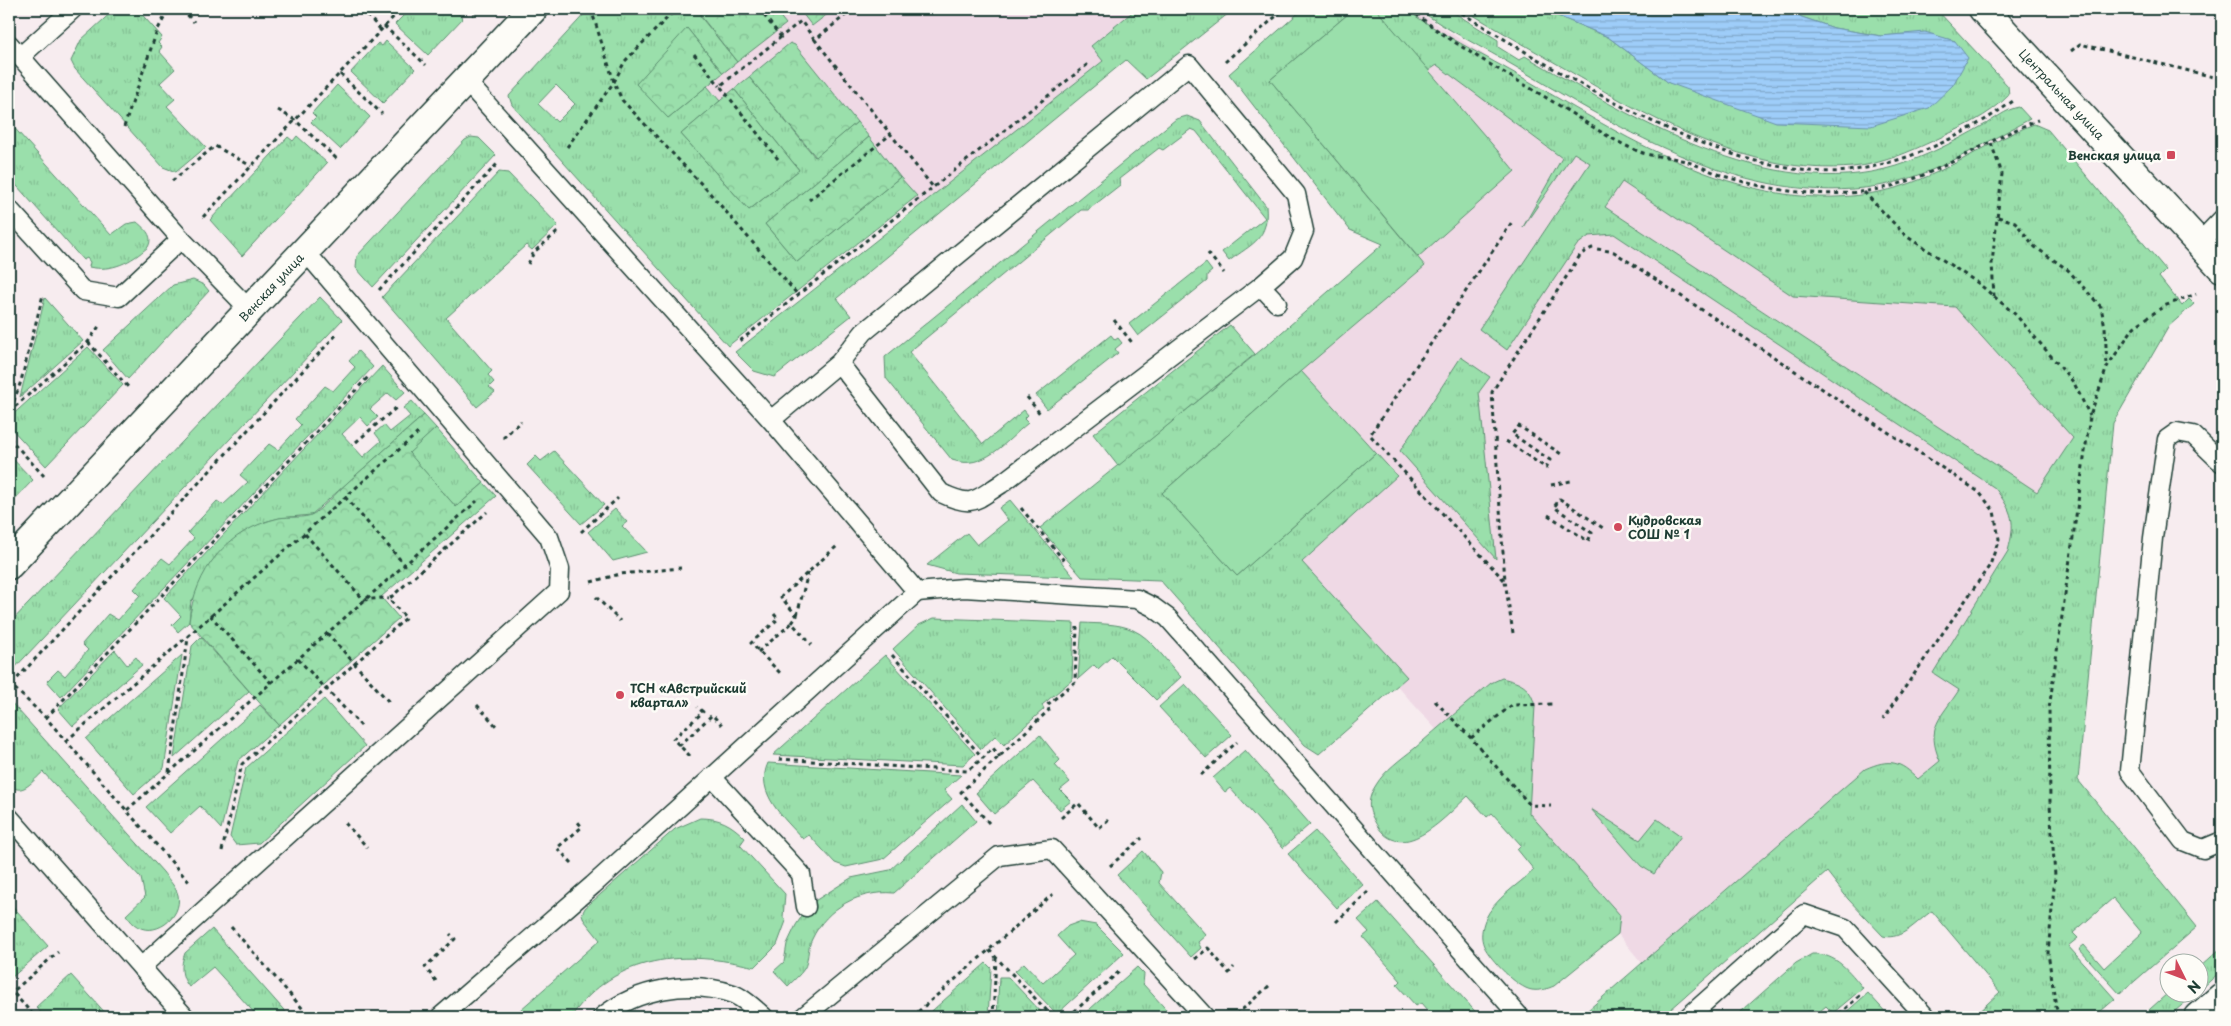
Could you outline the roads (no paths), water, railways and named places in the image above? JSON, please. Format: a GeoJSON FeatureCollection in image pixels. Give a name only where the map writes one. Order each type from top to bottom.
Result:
{"type":"FeatureCollection","features":[{"type":"Feature","properties":{"kind":"street","name":"Венская улица"},"geometry":{"type":"LineString","coordinates":[[9,565],[533,9]]}},
{"type":"Feature","properties":{"kind":"street","name":"Центральная улица"},"geometry":{"type":"LineString","coordinates":[[1983,9],[2222,268]]}},
{"type":"Feature","properties":{"kind":"street"},"geometry":{"type":"LineString","coordinates":[[2199,1017],[2222,998]]}},
{"type":"Feature","properties":{"kind":"lane"},"geometry":{"type":"LineString","coordinates":[[73,9],[15,50],[182,239],[249,309]]}},
{"type":"Feature","properties":{"kind":"lane"},"geometry":{"type":"LineString","coordinates":[[771,420],[839,363],[864,332],[1189,65],[1296,194],[1304,231],[1293,258],[1261,286],[1001,484],[973,502],[959,502],[942,493],[839,363]]}},
{"type":"Feature","properties":{"kind":"lane"},"geometry":{"type":"LineString","coordinates":[[466,81],[771,420],[918,592]]}},
{"type":"Feature","properties":{"kind":"lane"},"geometry":{"type":"LineString","coordinates":[[9,209],[83,291],[119,297],[182,239]]}},
{"type":"Feature","properties":{"kind":"lane"},"geometry":{"type":"LineString","coordinates":[[2199,243],[2222,219]]}},
{"type":"Feature","properties":{"kind":"lane"},"geometry":{"type":"LineString","coordinates":[[141,967],[559,591],[560,569],[548,536],[304,251]]}},
{"type":"Feature","properties":{"kind":"lane"},"geometry":{"type":"LineString","coordinates":[[1261,286],[1277,303]]}},
{"type":"Feature","properties":{"kind":"lane"},"geometry":{"type":"LineString","coordinates":[[2222,463],[2193,436],[2177,432],[2167,439],[2153,538],[2130,771],[2183,841],[2203,849],[2222,841]]}},
{"type":"Feature","properties":{"kind":"lane"},"geometry":{"type":"LineString","coordinates":[[440,1017],[593,885],[736,754],[918,592],[964,588],[1137,598],[1153,606],[1168,618],[1520,1017]]}},
{"type":"Feature","properties":{"kind":"lane"},"geometry":{"type":"LineString","coordinates":[[712,777],[801,874],[806,907]]}},
{"type":"Feature","properties":{"kind":"lane"},"geometry":{"type":"LineString","coordinates":[[9,817],[185,1017]]}},
{"type":"Feature","properties":{"kind":"lane"},"geometry":{"type":"LineString","coordinates":[[803,1017],[998,856],[1052,849],[1205,1017]]}},
{"type":"Feature","properties":{"kind":"lane"},"geometry":{"type":"LineString","coordinates":[[1688,1017],[1804,914],[1845,928],[1926,1017]]}},
{"type":"Feature","properties":{"kind":"lane"},"geometry":{"type":"LineString","coordinates":[[602,1017],[615,1006],[643,993],[672,988],[700,988],[734,994],[764,1017]]}},
{"type":"Feature","properties":{"kind":"water"},"geometry":{"type":"Polygon","coordinates":[[[1541,9],[1778,9],[1834,28],[1881,36],[1925,32],[1955,41],[1968,58],[1953,85],[1929,108],[1871,126],[1776,122],[1669,83],[1608,37],[1541,9]]]}},
{"type":"Feature","properties":{"kind":"place","name":"Венская улица"},"geometry":{"type":"Point","coordinates":[2171,155]}},
{"type":"Feature","properties":{"kind":"place","name":"Кудровская СОШ № 1"},"geometry":{"type":"Point","coordinates":[1618,527]}},
{"type":"Feature","properties":{"kind":"place","name":"ТСН «Австрийский квартал»"},"geometry":{"type":"Point","coordinates":[620,695]}}]}
